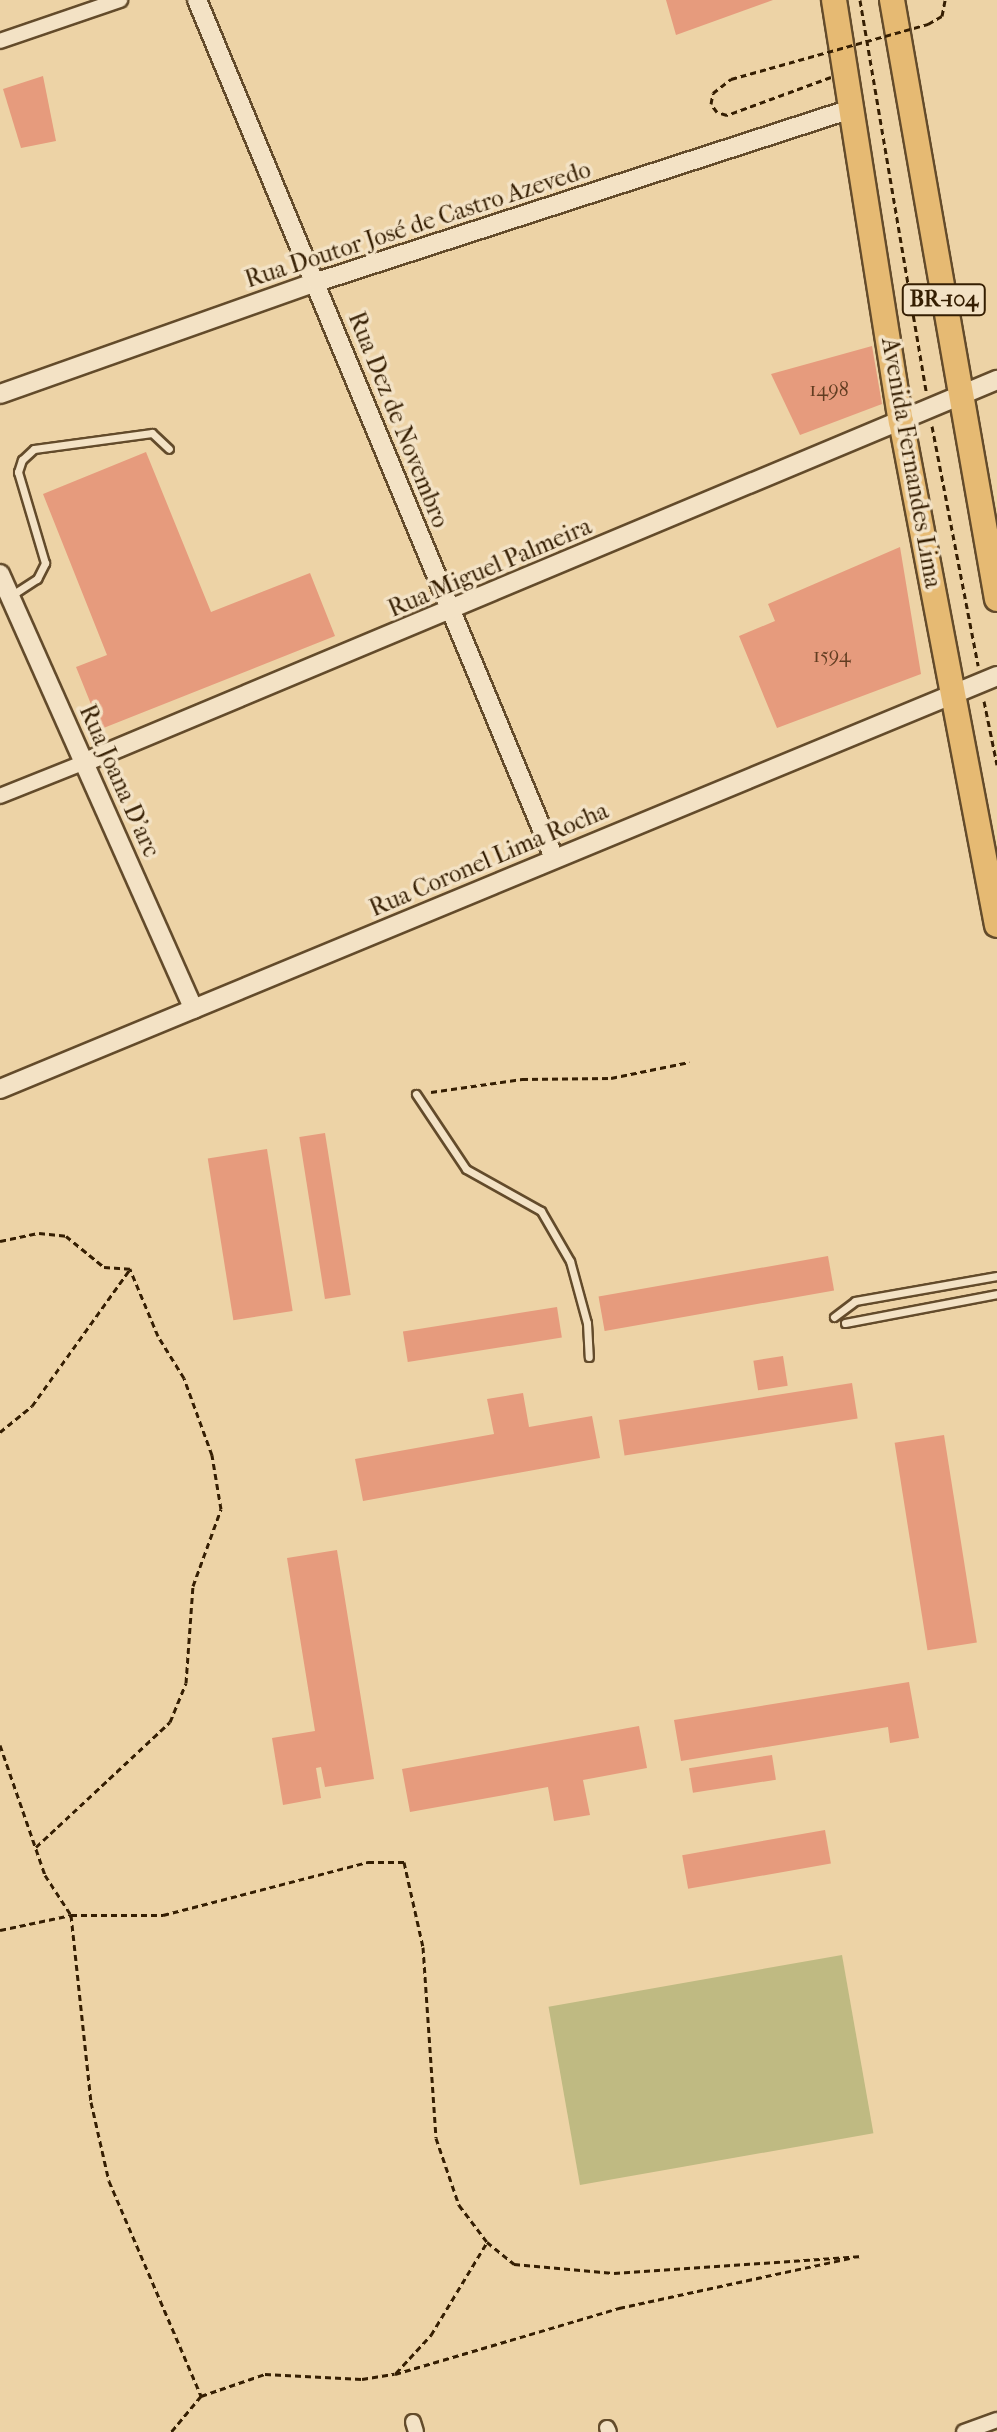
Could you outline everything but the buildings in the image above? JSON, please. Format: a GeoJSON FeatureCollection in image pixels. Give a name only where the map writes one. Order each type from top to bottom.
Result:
{"type":"FeatureCollection","features":[{"type":"Feature","properties":{"kind":"highway","name":"Avenida Fernandes Lima"},"geometry":{"type":"LineString","coordinates":[[834,0],[854,108],[901,421],[997,925]]}},
{"type":"Feature","properties":{"kind":"highway","name":"BR-104"},"geometry":{"type":"LineString","coordinates":[[892,0],[960,395],[984,500],[996,586]]}},
{"type":"Feature","properties":{"kind":"street"},"geometry":{"type":"LineString","coordinates":[[0,41],[120,0]]}},
{"type":"Feature","properties":{"kind":"street","name":"Rua Dez de Novembro"},"geometry":{"type":"LineString","coordinates":[[197,0],[317,282],[449,612],[554,858]]}},
{"type":"Feature","properties":{"kind":"street","name":"Rua Doutor José de Castro Azevedo"},"geometry":{"type":"LineString","coordinates":[[0,394],[317,282],[854,108]]}},
{"type":"Feature","properties":{"kind":"street","name":"Rua Miguel Palmeira"},"geometry":{"type":"LineString","coordinates":[[0,796],[449,612],[997,380]]}},
{"type":"Feature","properties":{"kind":"street","name":"Rua Joana D'arc"},"geometry":{"type":"LineString","coordinates":[[0,574],[194,1009]]}},
{"type":"Feature","properties":{"kind":"street","name":"Rua Coronel Lima Rocha"},"geometry":{"type":"LineString","coordinates":[[0,1089],[989,679]]}},
{"type":"Feature","properties":{"kind":"street"},"geometry":{"type":"LineString","coordinates":[[964,2432],[997,2420]]}},
{"type":"Feature","properties":{"kind":"lane"},"geometry":{"type":"LineString","coordinates":[[10,596],[37,579],[45,563],[18,472],[34,449],[152,433],[169,449]]}},
{"type":"Feature","properties":{"kind":"lane"},"geometry":{"type":"LineString","coordinates":[[416,1094],[466,1169],[541,1211],[570,1261],[587,1323],[589,1357]]}},
{"type":"Feature","properties":{"kind":"lane"},"geometry":{"type":"LineString","coordinates":[[834,1317],[855,1301],[997,1276]]}},
{"type":"Feature","properties":{"kind":"lane"},"geometry":{"type":"LineString","coordinates":[[845,1323],[997,1294]]}},
{"type":"Feature","properties":{"kind":"path"},"geometry":{"type":"LineString","coordinates":[[860,0],[929,409],[989,679],[997,765]]}},
{"type":"Feature","properties":{"kind":"path"},"geometry":{"type":"LineString","coordinates":[[831,77],[727,115],[717,112],[711,104],[713,93],[731,79],[928,24],[942,16],[945,0]]}},
{"type":"Feature","properties":{"kind":"path"},"geometry":{"type":"LineString","coordinates":[[416,1094],[522,1079],[611,1078],[689,1062]]}},
{"type":"Feature","properties":{"kind":"path"},"geometry":{"type":"LineString","coordinates":[[0,1241],[39,1233],[66,1236],[104,1267],[130,1269]]}},
{"type":"Feature","properties":{"kind":"path"},"geometry":{"type":"LineString","coordinates":[[0,1432],[32,1406],[130,1269]]}},
{"type":"Feature","properties":{"kind":"path"},"geometry":{"type":"LineString","coordinates":[[36,1847],[170,1722],[186,1683],[193,1586],[221,1509],[212,1455],[184,1378],[158,1336],[130,1269]]}},
{"type":"Feature","properties":{"kind":"path"},"geometry":{"type":"LineString","coordinates":[[0,1745],[45,1875],[71,1915],[91,2102],[109,2181],[201,2396]]}},
{"type":"Feature","properties":{"kind":"path"},"geometry":{"type":"LineString","coordinates":[[0,1930],[71,1915],[163,1915],[368,1862],[404,1862],[423,1947],[436,2138],[459,2205],[487,2242],[514,2264],[614,2273],[862,2256],[619,2308],[395,2374],[362,2379],[265,2374],[201,2396],[171,2432]]}},
{"type":"Feature","properties":{"kind":"path"},"geometry":{"type":"LineString","coordinates":[[395,2374],[431,2335],[487,2242]]}},
{"type":"Feature","properties":{"kind":"shaded area"},"geometry":{"type":"Polygon","coordinates":[[[842,1955],[873,2133],[580,2185],[549,2007],[842,1955]]]}}]}
